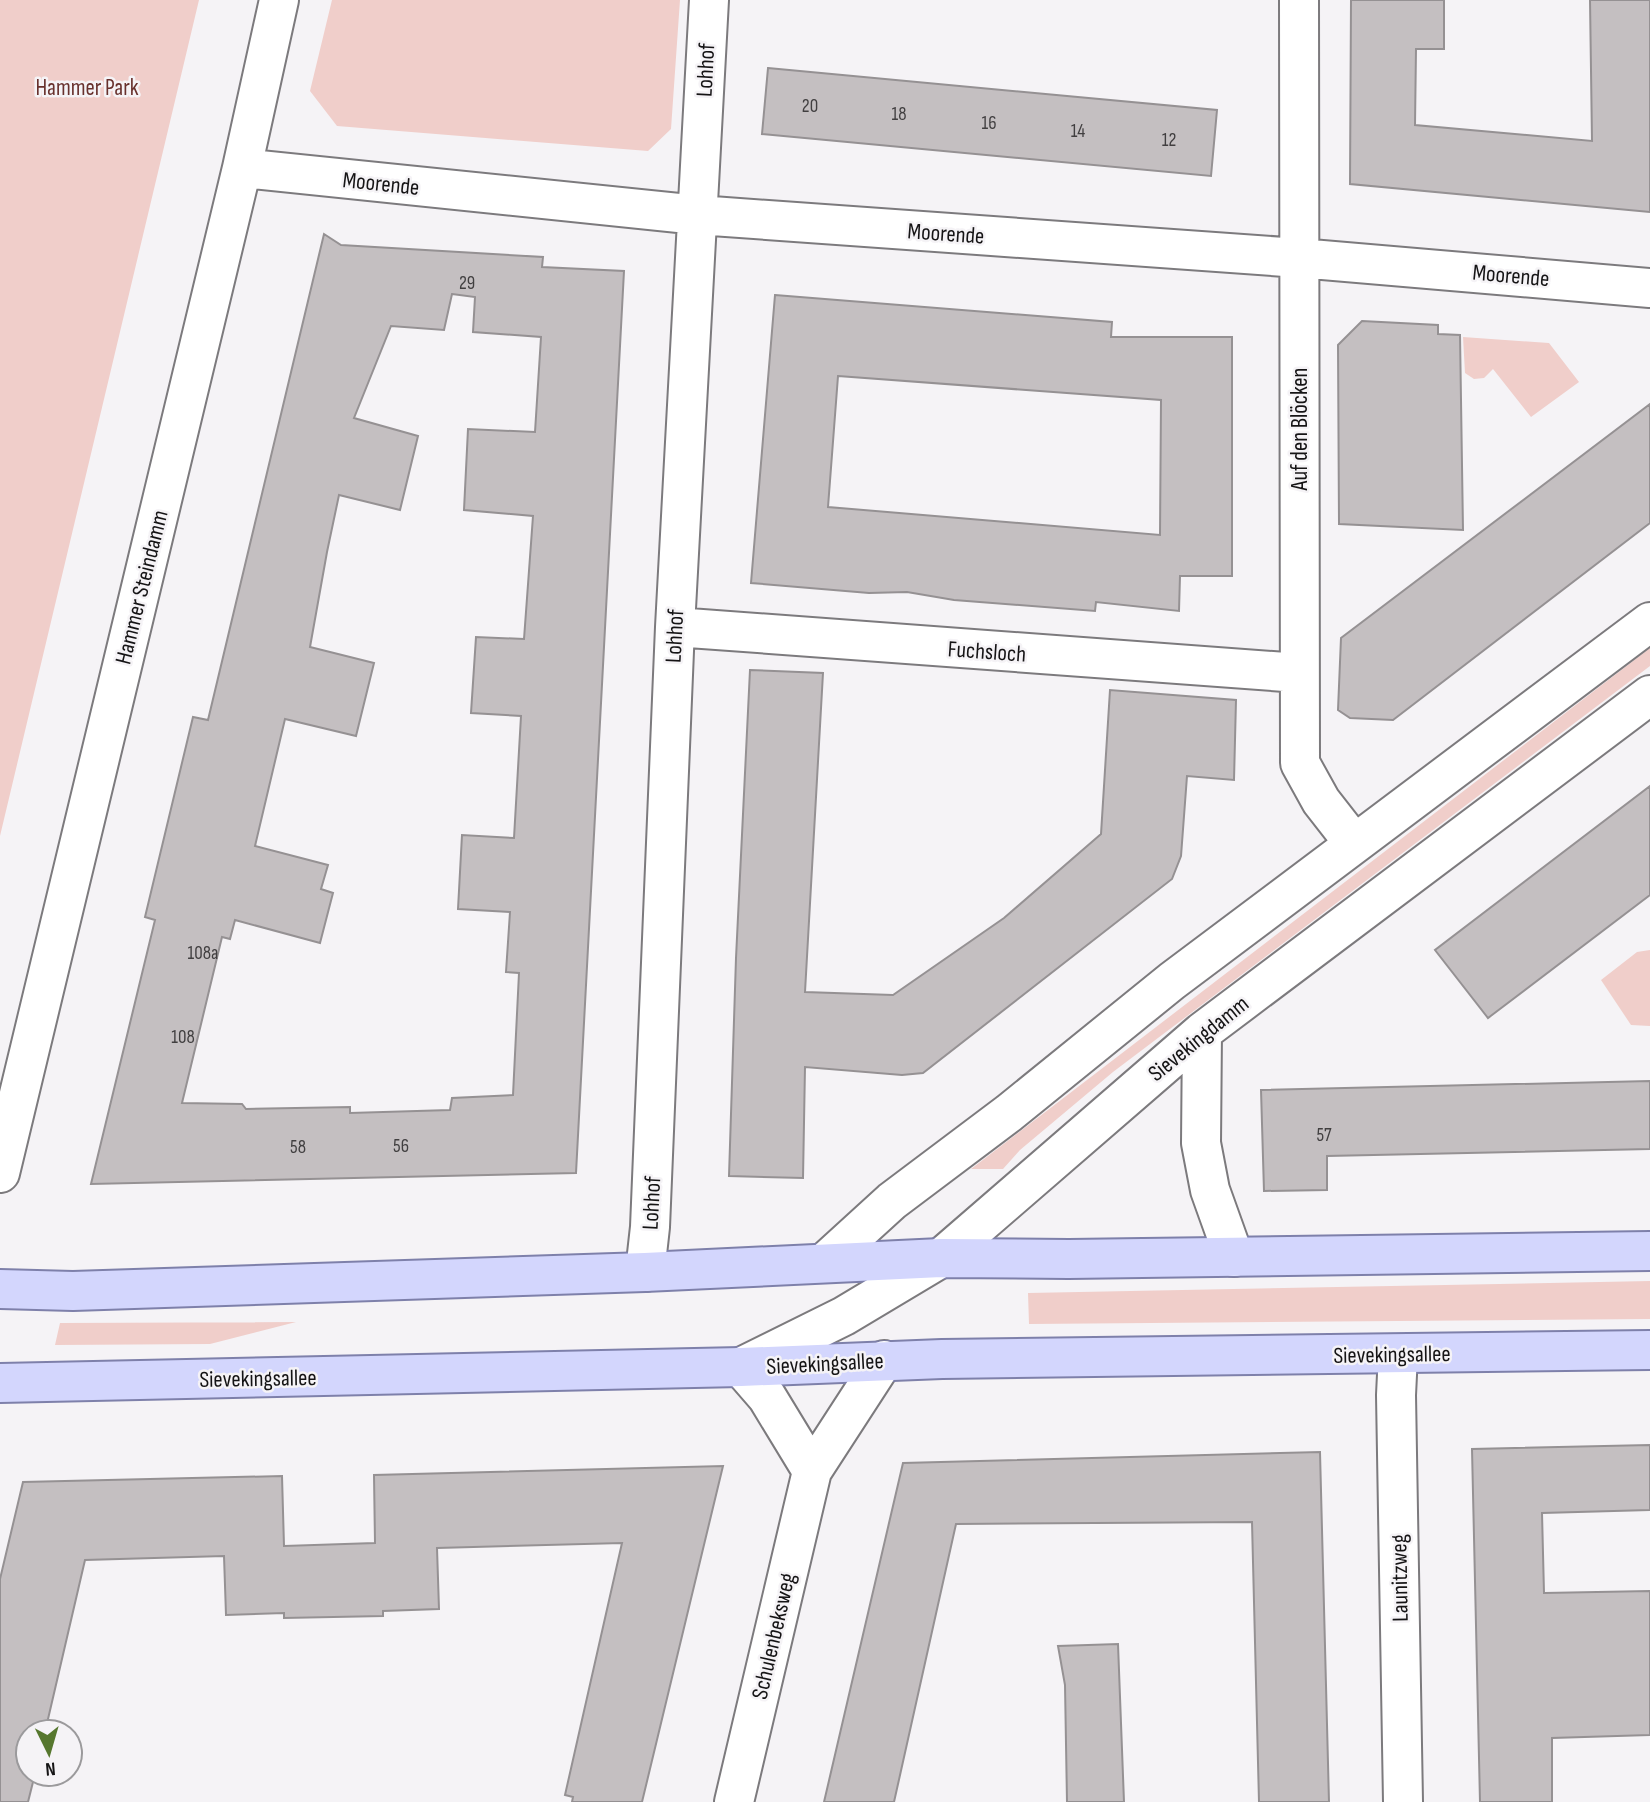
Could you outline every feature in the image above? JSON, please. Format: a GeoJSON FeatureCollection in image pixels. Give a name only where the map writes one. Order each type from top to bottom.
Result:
{"type":"FeatureCollection","features":[{"type":"Feature","properties":{"kind":"main road"},"geometry":{"type":"LineString","coordinates":[[0,1289],[73,1292],[645,1272],[941,1258],[1650,1251]]}},
{"type":"Feature","properties":{"kind":"main road","name":"Sievekingsallee"},"geometry":{"type":"LineString","coordinates":[[0,1383],[741,1367],[884,1360],[1650,1350]]}},
{"type":"Feature","properties":{"kind":"street","name":"Hammer Steindamm"},"geometry":{"type":"LineString","coordinates":[[0,1173],[242,168],[279,0]]}},
{"type":"Feature","properties":{"kind":"street","name":"Lohhof"},"geometry":{"type":"LineString","coordinates":[[645,1272],[650,1227],[675,627],[709,0]]}},
{"type":"Feature","properties":{"kind":"street","name":"Auf den Blöcken"},"geometry":{"type":"LineString","coordinates":[[1299,0],[1300,763],[1321,801],[1353,842]]}},
{"type":"Feature","properties":{"kind":"street","name":"Moorende"},"geometry":{"type":"LineString","coordinates":[[242,168],[698,215],[1299,258],[1650,288]]}},
{"type":"Feature","properties":{"kind":"street"},"geometry":{"type":"LineString","coordinates":[[824,1263],[892,1201],[1353,842],[1650,622]]}},
{"type":"Feature","properties":{"kind":"street","name":"Fuchsloch"},"geometry":{"type":"LineString","coordinates":[[675,627],[1299,673]]}},
{"type":"Feature","properties":{"kind":"street","name":"Sievekingdamm"},"geometry":{"type":"LineString","coordinates":[[741,1367],[844,1316],[941,1258],[1202,1032],[1650,695]]}},
{"type":"Feature","properties":{"kind":"street"},"geometry":{"type":"LineString","coordinates":[[1202,1032],[1201,1143],[1210,1190],[1234,1257]]}},
{"type":"Feature","properties":{"kind":"street","name":"Launitzweg"},"geometry":{"type":"LineString","coordinates":[[1398,1354],[1396,1395],[1403,1802]]}},
{"type":"Feature","properties":{"kind":"street","name":"Schulenbeksweg"},"geometry":{"type":"LineString","coordinates":[[734,1802],[812,1471],[884,1360]]}},
{"type":"Feature","properties":{"kind":"street"},"geometry":{"type":"LineString","coordinates":[[741,1367],[767,1397],[812,1471]]}},
{"type":"Feature","properties":{"kind":"green space","name":"Hammer Park"},"geometry":{"type":"Polygon","coordinates":[[[0,0],[199,0],[0,836],[0,0]]]}},
{"type":"Feature","properties":{"kind":"green space"},"geometry":{"type":"Polygon","coordinates":[[[332,0],[680,0],[671,129],[648,151],[337,126],[310,91],[332,0]]]}},
{"type":"Feature","properties":{"kind":"green space"},"geometry":{"type":"Polygon","coordinates":[[[1463,337],[1549,343],[1579,382],[1531,417],[1493,369],[1484,378],[1474,379],[1465,373],[1463,337]]]}},
{"type":"Feature","properties":{"kind":"green space"},"geometry":{"type":"Polygon","coordinates":[[[1650,648],[1650,666],[1113,1072],[1020,1150],[1003,1169],[971,1169],[1650,648]]]}},
{"type":"Feature","properties":{"kind":"green space"},"geometry":{"type":"Polygon","coordinates":[[[1650,950],[1650,1026],[1631,1025],[1601,980],[1637,952],[1650,950]]]}},
{"type":"Feature","properties":{"kind":"green space"},"geometry":{"type":"Polygon","coordinates":[[[1650,1281],[1650,1319],[1029,1324],[1028,1293],[1650,1281]]]}},
{"type":"Feature","properties":{"kind":"green space"},"geometry":{"type":"Polygon","coordinates":[[[296,1322],[210,1344],[55,1345],[60,1323],[296,1322]]]}},
{"type":"Feature","properties":{"kind":"building"},"geometry":{"type":"Polygon","coordinates":[[[1351,0],[1444,0],[1444,49],[1416,49],[1415,125],[1592,141],[1590,0],[1650,0],[1650,212],[1350,184],[1351,0]]]}},
{"type":"Feature","properties":{"kind":"building"},"geometry":{"type":"Polygon","coordinates":[[[768,68],[1217,110],[1211,176],[762,134],[768,68]]]}},
{"type":"Feature","properties":{"kind":"building"},"geometry":{"type":"Polygon","coordinates":[[[324,234],[341,245],[543,257],[542,267],[624,271],[576,1173],[91,1184],[155,920],[145,917],[193,717],[208,720],[324,234]],[[452,294],[444,330],[391,326],[354,418],[418,436],[400,510],[339,495],[310,647],[374,663],[356,736],[285,719],[255,846],[328,865],[321,889],[333,893],[320,943],[235,920],[230,939],[222,937],[182,1103],[242,1104],[246,1109],[350,1107],[350,1113],[450,1110],[452,1098],[513,1095],[519,973],[506,972],[510,912],[458,909],[462,835],[514,838],[521,716],[471,713],[476,637],[524,639],[533,516],[464,510],[468,429],[535,432],[541,337],[473,332],[475,297],[452,294]]]}},
{"type":"Feature","properties":{"kind":"building"},"geometry":{"type":"Polygon","coordinates":[[[775,295],[1112,322],[1111,337],[1232,337],[1232,576],[1180,576],[1179,611],[1096,602],[1095,611],[954,600],[907,592],[869,593],[751,583],[775,295]],[[838,376],[828,507],[1160,535],[1161,400],[838,376]]]}},
{"type":"Feature","properties":{"kind":"building"},"geometry":{"type":"Polygon","coordinates":[[[1362,321],[1438,325],[1438,334],[1460,335],[1463,530],[1339,524],[1338,345],[1362,321]]]}},
{"type":"Feature","properties":{"kind":"building"},"geometry":{"type":"Polygon","coordinates":[[[1650,404],[1650,523],[1393,720],[1350,718],[1338,710],[1341,638],[1650,404]]]}},
{"type":"Feature","properties":{"kind":"building"},"geometry":{"type":"Polygon","coordinates":[[[750,670],[823,673],[805,992],[893,995],[1004,918],[1101,834],[1110,690],[1236,700],[1234,780],[1187,776],[1181,856],[1172,879],[923,1073],[902,1075],[805,1067],[803,1178],[729,1176],[750,670]]]}},
{"type":"Feature","properties":{"kind":"building"},"geometry":{"type":"Polygon","coordinates":[[[1650,786],[1650,895],[1488,1018],[1435,950],[1650,786]]]}},
{"type":"Feature","properties":{"kind":"building"},"geometry":{"type":"Polygon","coordinates":[[[1650,1081],[1650,1149],[1327,1156],[1327,1190],[1264,1191],[1261,1090],[1650,1081]]]}},
{"type":"Feature","properties":{"kind":"building"},"geometry":{"type":"Polygon","coordinates":[[[1650,1445],[1650,1510],[1542,1513],[1544,1593],[1650,1591],[1650,1735],[1552,1738],[1552,1802],[1480,1802],[1472,1449],[1650,1445]]]}},
{"type":"Feature","properties":{"kind":"building"},"geometry":{"type":"Polygon","coordinates":[[[1320,1452],[1329,1802],[1259,1802],[1252,1522],[956,1524],[894,1802],[824,1802],[903,1463],[1320,1452]]]}},
{"type":"Feature","properties":{"kind":"building"},"geometry":{"type":"Polygon","coordinates":[[[723,1466],[642,1802],[572,1802],[573,1797],[565,1795],[622,1543],[437,1548],[439,1609],[383,1611],[383,1616],[284,1618],[284,1613],[226,1615],[224,1556],[85,1560],[48,1718],[14,1718],[14,1788],[32,1788],[28,1802],[0,1802],[0,1579],[23,1482],[282,1476],[284,1546],[375,1543],[374,1475],[723,1466]]]}},
{"type":"Feature","properties":{"kind":"building"},"geometry":{"type":"Polygon","coordinates":[[[1118,1644],[1124,1802],[1067,1802],[1065,1685],[1058,1646],[1118,1644]]]}}]}
